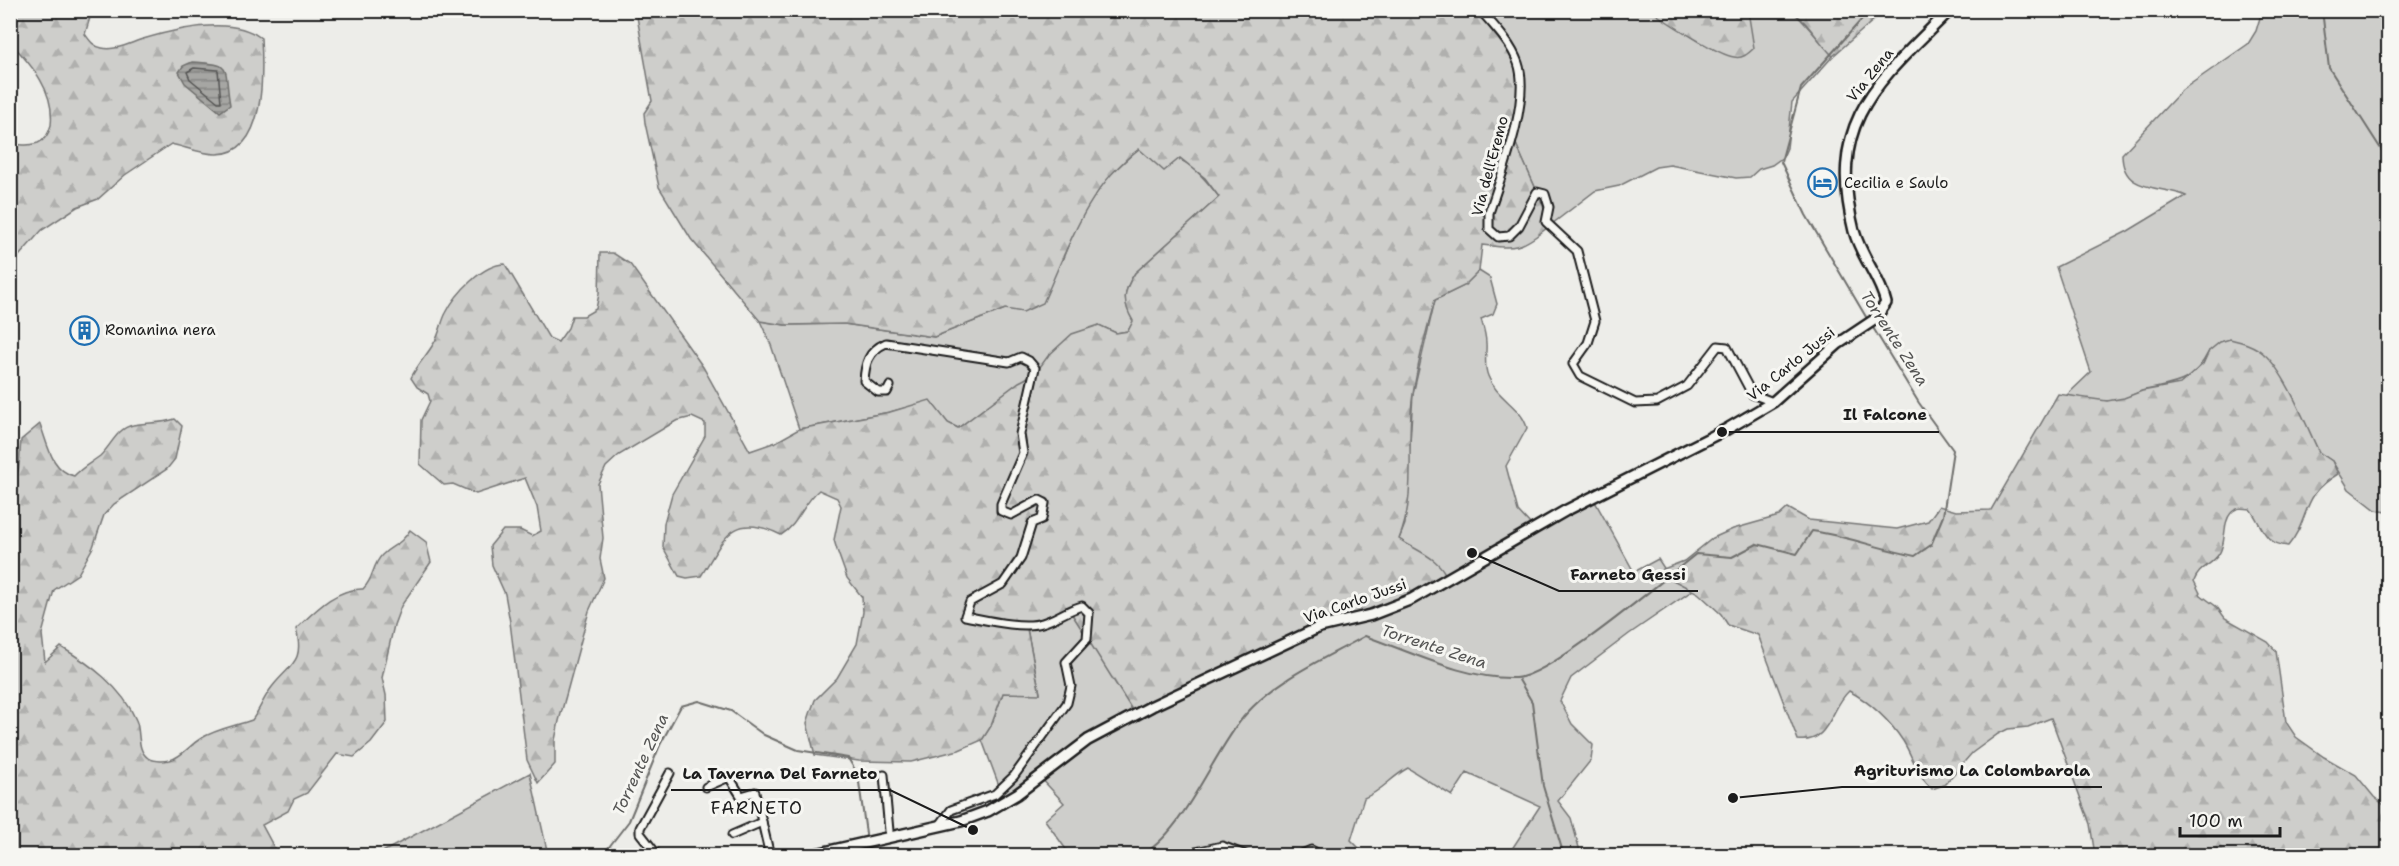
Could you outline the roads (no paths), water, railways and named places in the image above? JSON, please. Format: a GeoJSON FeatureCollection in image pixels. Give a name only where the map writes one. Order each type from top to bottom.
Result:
{"type":"FeatureCollection","features":[{"type":"Feature","properties":{"kind":"street","name":"Via dell'Eremo"},"geometry":{"type":"LineString","coordinates":[[1480,10],[1500,33],[1518,64],[1522,95],[1489,213],[1489,229],[1498,237],[1509,236],[1519,226],[1537,192],[1545,194],[1549,207],[1546,222],[1577,251],[1595,321],[1588,343],[1573,364],[1580,376],[1635,403],[1657,402],[1687,386],[1718,346],[1727,347],[1752,394],[1773,402]]}},
{"type":"Feature","properties":{"kind":"street","name":"Via Zena"},"geometry":{"type":"LineString","coordinates":[[1855,333],[1874,320],[1886,303],[1855,233],[1846,192],[1846,168],[1855,121],[1879,84],[1950,10]]}},
{"type":"Feature","properties":{"kind":"street","name":"Via Carlo Jussi"},"geometry":{"type":"LineString","coordinates":[[807,855],[885,834],[940,825],[988,811],[1017,794],[1088,740],[1152,706],[1320,627],[1371,615],[1412,599],[1565,511],[1727,429],[1773,402],[1855,333]]}},
{"type":"Feature","properties":{"kind":"street"},"geometry":{"type":"LineString","coordinates":[[890,386],[887,392],[878,392],[864,381],[865,364],[875,348],[886,344],[1009,362],[1020,357],[1029,361],[1035,368],[1020,434],[1023,453],[1001,504],[1001,511],[1011,515],[1039,500],[1045,503],[1042,519],[1032,524],[1021,558],[1003,584],[970,602],[965,616],[1005,623],[1041,624],[1069,609],[1082,606],[1089,613],[1087,639],[1066,662],[1071,686],[1067,703],[1014,776],[1002,788],[987,798],[951,810],[940,825]]}},
{"type":"Feature","properties":{"kind":"street"},"geometry":{"type":"LineString","coordinates":[[658,855],[640,833],[640,828],[670,773]]}},
{"type":"Feature","properties":{"kind":"street"},"geometry":{"type":"LineString","coordinates":[[884,775],[885,834]]}},
{"type":"Feature","properties":{"kind":"street"},"geometry":{"type":"LineString","coordinates":[[706,787],[729,777],[741,796],[755,792],[770,855]]}},
{"type":"Feature","properties":{"kind":"street"},"geometry":{"type":"LineString","coordinates":[[732,835],[762,822]]}},
{"type":"Feature","properties":{"kind":"street"},"geometry":{"type":"LineString","coordinates":[[1178,855],[1222,846],[1248,855]]}},
{"type":"Feature","properties":{"kind":"street"},"geometry":{"type":"LineString","coordinates":[[1296,855],[1311,850],[1323,855]]}},
{"type":"Feature","properties":{"kind":"water"},"geometry":{"type":"Polygon","coordinates":[[[192,62],[221,66],[226,75],[230,105],[220,112],[185,83],[179,72],[183,66],[192,62]]]}},
{"type":"Feature","properties":{"kind":"waterway","name":"Torrente Zena"},"geometry":{"type":"LineString","coordinates":[[1869,322],[1806,215],[1781,162],[1801,88],[1870,10]]}},
{"type":"Feature","properties":{"kind":"waterway"},"geometry":{"type":"LineString","coordinates":[[2322,10],[2329,68],[2388,160]]}},
{"type":"Feature","properties":{"kind":"waterway","name":"Torrente Zena"},"geometry":{"type":"LineString","coordinates":[[1139,856],[1155,845],[1184,812],[1234,730],[1259,701],[1302,670],[1365,636],[1459,670],[1478,675],[1515,678],[1531,674],[1579,645],[1696,554],[1732,557],[1757,544],[1797,554],[1812,531],[1915,556],[1931,545],[1943,516],[1953,450],[1919,403],[1872,326]]}},
{"type":"Feature","properties":{"kind":"waterway"},"geometry":{"type":"LineString","coordinates":[[1519,680],[1532,702],[1543,786],[1564,856]]}},
{"type":"Feature","properties":{"kind":"waterway","name":"Torrente Zena"},"geometry":{"type":"LineString","coordinates":[[602,856],[629,821],[660,745],[681,706],[699,701],[731,711],[764,735],[798,750],[848,758],[858,775],[867,841]]}},
{"type":"Feature","properties":{"kind":"waterway","name":"Torrente Zena"},"geometry":{"type":"LineString","coordinates":[[868,847],[870,856]]}},
{"type":"Feature","properties":{"kind":"place","name":"Cecilia e Saulo"},"geometry":{"type":"Point","coordinates":[1823,183]}},
{"type":"Feature","properties":{"kind":"place","name":"Romanina nera"},"geometry":{"type":"Point","coordinates":[84,330]}},
{"type":"Feature","properties":{"kind":"place","name":"Il Falcone"},"geometry":{"type":"Point","coordinates":[1722,432]}},
{"type":"Feature","properties":{"kind":"place","name":"Farneto Gessi"},"geometry":{"type":"Point","coordinates":[1472,553]}},
{"type":"Feature","properties":{"kind":"place","name":"Agriturismo La Colombarola"},"geometry":{"type":"Point","coordinates":[1733,798]}},
{"type":"Feature","properties":{"kind":"place","name":"La Taverna Del Farneto"},"geometry":{"type":"Point","coordinates":[973,830]}},
{"type":"Feature","properties":{"kind":"district","name":"FARNETO"},"geometry":{"type":"Point","coordinates":[757,808]}}]}
